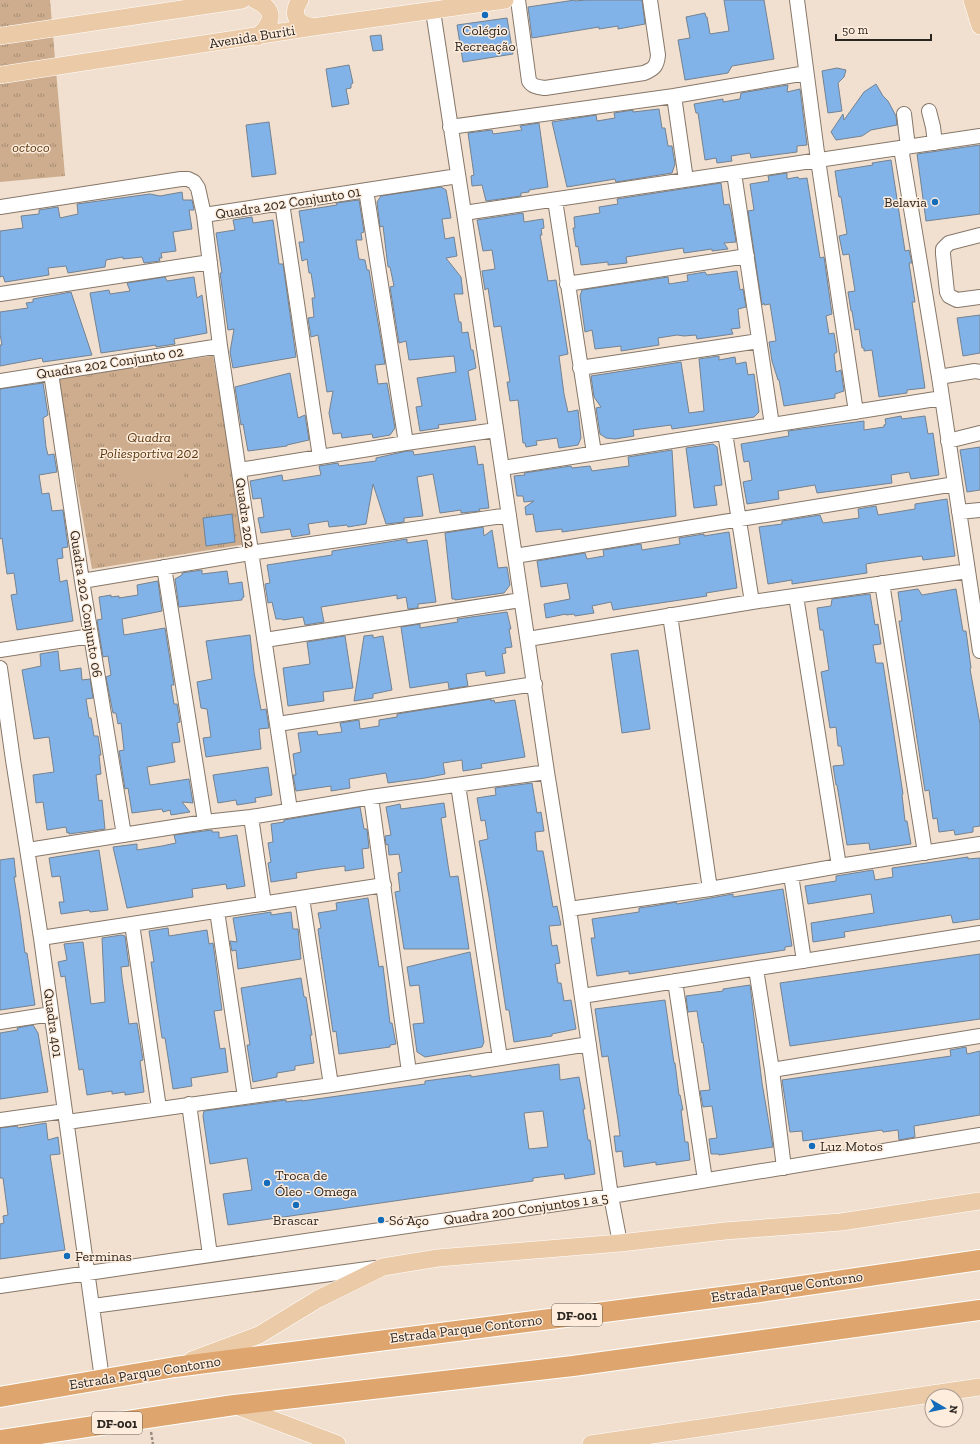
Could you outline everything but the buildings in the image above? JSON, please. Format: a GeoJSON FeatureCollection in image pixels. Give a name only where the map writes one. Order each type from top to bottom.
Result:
{"type":"FeatureCollection","features":[{"type":"Feature","properties":{"kind":"highway","name":"Estrada Parque Contorno"},"geometry":{"type":"LineString","coordinates":[[0,1397],[175,1367],[752,1293],[980,1260]]}},
{"type":"Feature","properties":{"kind":"highway","name":"DF-001"},"geometry":{"type":"LineString","coordinates":[[0,1440],[234,1405],[573,1366],[980,1310]]}},
{"type":"Feature","properties":{"kind":"main road"},"geometry":{"type":"LineString","coordinates":[[0,36],[242,0]]}},
{"type":"Feature","properties":{"kind":"main road"},"geometry":{"type":"LineString","coordinates":[[255,0],[262,3],[268,9],[270,16],[266,30],[257,37]]}},
{"type":"Feature","properties":{"kind":"main road"},"geometry":{"type":"LineString","coordinates":[[300,0],[296,8],[295,16],[299,23],[305,26],[313,27]]}},
{"type":"Feature","properties":{"kind":"main road","name":"Avenida Buriti"},"geometry":{"type":"LineString","coordinates":[[0,75],[257,37],[313,27],[505,0]]}},
{"type":"Feature","properties":{"kind":"main road"},"geometry":{"type":"LineString","coordinates":[[972,0],[980,26]]}},
{"type":"Feature","properties":{"kind":"main road"},"geometry":{"type":"LineString","coordinates":[[175,1367],[259,1335],[318,1299],[383,1267],[438,1258],[620,1244],[726,1231],[841,1222],[980,1200]]}},
{"type":"Feature","properties":{"kind":"main road"},"geometry":{"type":"LineString","coordinates":[[591,1444],[980,1386]]}},
{"type":"Feature","properties":{"kind":"main road"},"geometry":{"type":"LineString","coordinates":[[234,1405],[337,1444]]}},
{"type":"Feature","properties":{"kind":"street"},"geometry":{"type":"LineString","coordinates":[[518,0],[529,81],[531,85],[545,88],[644,73],[654,69],[657,64],[658,55],[650,0]]}},
{"type":"Feature","properties":{"kind":"street"},"geometry":{"type":"LineString","coordinates":[[796,0],[818,160],[856,412]]}},
{"type":"Feature","properties":{"kind":"street"},"geometry":{"type":"LineString","coordinates":[[433,11],[611,1196],[620,1244]]}},
{"type":"Feature","properties":{"kind":"street"},"geometry":{"type":"LineString","coordinates":[[450,127],[674,96],[806,73]]}},
{"type":"Feature","properties":{"kind":"street"},"geometry":{"type":"LineString","coordinates":[[674,96],[686,180]]}},
{"type":"Feature","properties":{"kind":"street"},"geometry":{"type":"LineString","coordinates":[[928,111],[933,128],[935,143]]}},
{"type":"Feature","properties":{"kind":"street"},"geometry":{"type":"LineString","coordinates":[[904,114],[905,148],[980,651]]}},
{"type":"Feature","properties":{"kind":"street"},"geometry":{"type":"LineString","coordinates":[[464,213],[980,136]]}},
{"type":"Feature","properties":{"kind":"street"},"geometry":{"type":"LineString","coordinates":[[734,173],[772,425]]}},
{"type":"Feature","properties":{"kind":"street","name":"Quadra 202 Conjunto 01"},"geometry":{"type":"LineString","coordinates":[[0,207],[188,179],[194,182],[198,188],[204,215],[458,176]]}},
{"type":"Feature","properties":{"kind":"street"},"geometry":{"type":"LineString","coordinates":[[366,190],[406,443]]}},
{"type":"Feature","properties":{"kind":"street"},"geometry":{"type":"LineString","coordinates":[[555,200],[594,453]]}},
{"type":"Feature","properties":{"kind":"street"},"geometry":{"type":"LineString","coordinates":[[282,203],[320,457]]}},
{"type":"Feature","properties":{"kind":"street","name":"Quadra 202"},"geometry":{"type":"LineString","coordinates":[[204,215],[220,346],[250,553],[265,640],[290,810]]}},
{"type":"Feature","properties":{"kind":"street"},"geometry":{"type":"LineString","coordinates":[[980,236],[949,244],[943,248],[947,292],[949,296],[957,300],[980,297]]}},
{"type":"Feature","properties":{"kind":"street"},"geometry":{"type":"LineString","coordinates":[[567,284],[747,256]]}},
{"type":"Feature","properties":{"kind":"street"},"geometry":{"type":"LineString","coordinates":[[0,294],[210,262]]}},
{"type":"Feature","properties":{"kind":"street"},"geometry":{"type":"LineString","coordinates":[[580,368],[759,341]]}},
{"type":"Feature","properties":{"kind":"street","name":"Quadra 202 Conjunto 02"},"geometry":{"type":"LineString","coordinates":[[0,381],[220,346]]}},
{"type":"Feature","properties":{"kind":"street"},"geometry":{"type":"LineString","coordinates":[[938,377],[975,371],[980,372]]}},
{"type":"Feature","properties":{"kind":"street","name":"Quadra 202 Conjunto 06"},"geometry":{"type":"LineString","coordinates":[[52,373],[82,581],[124,835]]}},
{"type":"Feature","properties":{"kind":"street"},"geometry":{"type":"LineString","coordinates":[[502,468],[942,398]]}},
{"type":"Feature","properties":{"kind":"street"},"geometry":{"type":"LineString","coordinates":[[239,470],[496,430]]}},
{"type":"Feature","properties":{"kind":"street"},"geometry":{"type":"LineString","coordinates":[[725,433],[752,602]]}},
{"type":"Feature","properties":{"kind":"street"},"geometry":{"type":"LineString","coordinates":[[948,441],[980,433]]}},
{"type":"Feature","properties":{"kind":"street"},"geometry":{"type":"LineString","coordinates":[[515,556],[955,484]]}},
{"type":"Feature","properties":{"kind":"street"},"geometry":{"type":"LineString","coordinates":[[959,512],[980,510]]}},
{"type":"Feature","properties":{"kind":"street"},"geometry":{"type":"LineString","coordinates":[[82,581],[250,553],[509,515]]}},
{"type":"Feature","properties":{"kind":"street"},"geometry":{"type":"LineString","coordinates":[[164,567],[205,822]]}},
{"type":"Feature","properties":{"kind":"street"},"geometry":{"type":"LineString","coordinates":[[528,639],[752,602],[968,571]]}},
{"type":"Feature","properties":{"kind":"street"},"geometry":{"type":"LineString","coordinates":[[882,583],[925,853]]}},
{"type":"Feature","properties":{"kind":"street"},"geometry":{"type":"LineString","coordinates":[[796,596],[839,866]]}},
{"type":"Feature","properties":{"kind":"street"},"geometry":{"type":"LineString","coordinates":[[265,640],[521,600]]}},
{"type":"Feature","properties":{"kind":"street"},"geometry":{"type":"LineString","coordinates":[[670,615],[710,889]]}},
{"type":"Feature","properties":{"kind":"street"},"geometry":{"type":"LineString","coordinates":[[0,650],[91,636]]}},
{"type":"Feature","properties":{"kind":"street","name":"Quadra 401"},"geometry":{"type":"LineString","coordinates":[[0,673],[6,761],[28,850],[93,1306],[102,1379]]}},
{"type":"Feature","properties":{"kind":"street"},"geometry":{"type":"LineString","coordinates":[[278,724],[535,684]]}},
{"type":"Feature","properties":{"kind":"street"},"geometry":{"type":"LineString","coordinates":[[28,850],[205,822],[251,817],[371,797],[547,772]]}},
{"type":"Feature","properties":{"kind":"street"},"geometry":{"type":"LineString","coordinates":[[458,785],[500,1058]]}},
{"type":"Feature","properties":{"kind":"street"},"geometry":{"type":"LineString","coordinates":[[371,797],[409,1072]]}},
{"type":"Feature","properties":{"kind":"street"},"geometry":{"type":"LineString","coordinates":[[251,817],[264,904]]}},
{"type":"Feature","properties":{"kind":"street"},"geometry":{"type":"LineString","coordinates":[[569,909],[710,889],[839,866],[980,844]]}},
{"type":"Feature","properties":{"kind":"street"},"geometry":{"type":"LineString","coordinates":[[791,875],[804,961]]}},
{"type":"Feature","properties":{"kind":"street"},"geometry":{"type":"LineString","coordinates":[[41,938],[384,885]]}},
{"type":"Feature","properties":{"kind":"street"},"geometry":{"type":"LineString","coordinates":[[302,898],[331,1084]]}},
{"type":"Feature","properties":{"kind":"street"},"geometry":{"type":"LineString","coordinates":[[217,911],[245,1096]]}},
{"type":"Feature","properties":{"kind":"street"},"geometry":{"type":"LineString","coordinates":[[132,924],[159,1108]]}},
{"type":"Feature","properties":{"kind":"street"},"geometry":{"type":"LineString","coordinates":[[582,996],[980,933]]}},
{"type":"Feature","properties":{"kind":"street"},"geometry":{"type":"LineString","coordinates":[[756,969],[772,1070],[784,1168]]}},
{"type":"Feature","properties":{"kind":"street"},"geometry":{"type":"LineString","coordinates":[[675,981],[705,1180]]}},
{"type":"Feature","properties":{"kind":"street"},"geometry":{"type":"LineString","coordinates":[[0,1022],[51,1014]]}},
{"type":"Feature","properties":{"kind":"street"},"geometry":{"type":"LineString","coordinates":[[772,1070],[980,1036]]}},
{"type":"Feature","properties":{"kind":"street"},"geometry":{"type":"LineString","coordinates":[[0,1120],[159,1108],[331,1084],[589,1044]]}},
{"type":"Feature","properties":{"kind":"street"},"geometry":{"type":"LineString","coordinates":[[189,1104],[210,1255]]}},
{"type":"Feature","properties":{"kind":"street","name":"Quadra 200 Conjuntos 1 a 5"},"geometry":{"type":"LineString","coordinates":[[0,1286],[611,1196],[980,1135]]}},
{"type":"Feature","properties":{"kind":"street"},"geometry":{"type":"LineString","coordinates":[[93,1306],[383,1267]]}},
{"type":"Feature","properties":{"kind":"green space","name":"octoco"},"geometry":{"type":"Polygon","coordinates":[[[0,0],[50,0],[65,176],[0,182],[0,0]]]}},
{"type":"Feature","properties":{"kind":"green space","name":"Quadra Poliesportiva 202"},"geometry":{"type":"Polygon","coordinates":[[[213,356],[246,544],[92,569],[57,376],[213,356]]]}},
{"type":"Feature","properties":{"kind":"green space"},"geometry":{"type":"Polygon","coordinates":[[[122,443],[188,448],[183,484],[118,478],[122,443]]]}},
{"type":"Feature","properties":{"kind":"place","name":"Colégio Recreação"},"geometry":{"type":"Point","coordinates":[485,15]}},
{"type":"Feature","properties":{"kind":"place","name":"Belavia"},"geometry":{"type":"Point","coordinates":[935,202]}},
{"type":"Feature","properties":{"kind":"place","name":"Luz Motos"},"geometry":{"type":"Point","coordinates":[812,1146]}},
{"type":"Feature","properties":{"kind":"place","name":"Troca de Óleo - Omega"},"geometry":{"type":"Point","coordinates":[267,1183]}},
{"type":"Feature","properties":{"kind":"place","name":"Brascar"},"geometry":{"type":"Point","coordinates":[296,1205]}},
{"type":"Feature","properties":{"kind":"place","name":"Só Aço"},"geometry":{"type":"Point","coordinates":[381,1220]}},
{"type":"Feature","properties":{"kind":"place","name":"Ferminas"},"geometry":{"type":"Point","coordinates":[67,1256]}}]}
